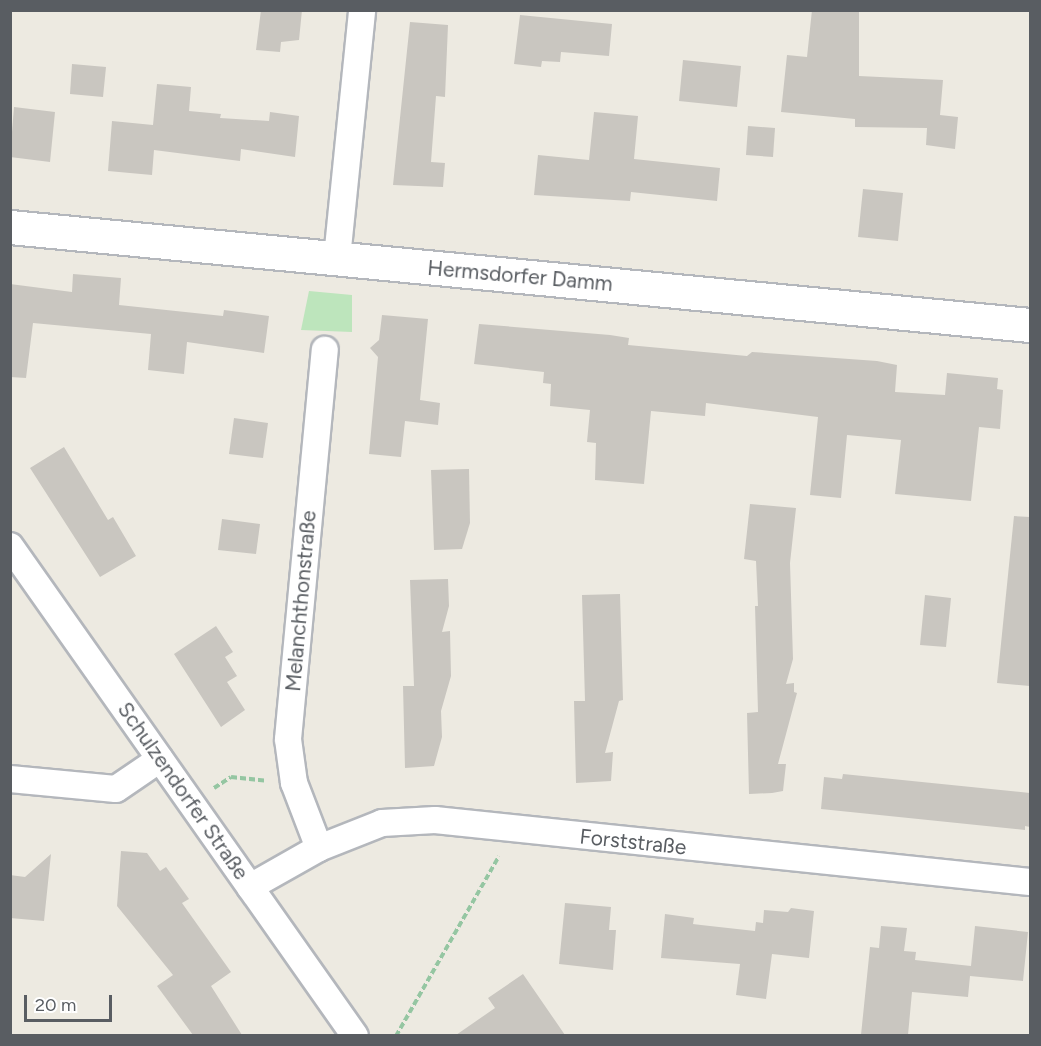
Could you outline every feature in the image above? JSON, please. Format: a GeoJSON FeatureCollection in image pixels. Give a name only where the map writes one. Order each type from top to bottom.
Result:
{"type":"FeatureCollection","features":[{"type":"Feature","properties":{"kind":"main road","name":"Hermsdorfer Damm"},"geometry":{"type":"LineString","coordinates":[[10,226],[1030,325]]}},
{"type":"Feature","properties":{"kind":"street"},"geometry":{"type":"LineString","coordinates":[[337,258],[362,10]]}},
{"type":"Feature","properties":{"kind":"street","name":"Melanchthonstraße"},"geometry":{"type":"LineString","coordinates":[[319,848],[294,783],[288,739],[325,350]]}},
{"type":"Feature","properties":{"kind":"street","name":"Schulzendorfer Straße"},"geometry":{"type":"LineString","coordinates":[[10,546],[355,1035]]}},
{"type":"Feature","properties":{"kind":"street"},"geometry":{"type":"LineString","coordinates":[[10,779],[116,789],[160,759]]}},
{"type":"Feature","properties":{"kind":"street","name":"Forststraße"},"geometry":{"type":"LineString","coordinates":[[250,887],[319,848],[382,823],[435,820],[1030,882]]}},
{"type":"Feature","properties":{"kind":"path"},"geometry":{"type":"LineString","coordinates":[[214,788],[231,777],[272,781]]}},
{"type":"Feature","properties":{"kind":"path"},"geometry":{"type":"LineString","coordinates":[[396,1035],[499,856]]}},
{"type":"Feature","properties":{"kind":"green space"},"geometry":{"type":"Polygon","coordinates":[[[309,291],[352,295],[352,332],[301,330],[309,291]]]}},
{"type":"Feature","properties":{"kind":"building"},"geometry":{"type":"Polygon","coordinates":[[[261,10],[302,10],[299,40],[281,42],[280,52],[256,50],[261,10]]]}},
{"type":"Feature","properties":{"kind":"building"},"geometry":{"type":"Polygon","coordinates":[[[812,10],[859,10],[859,76],[943,80],[940,115],[958,117],[955,149],[926,145],[927,128],[855,127],[855,119],[781,112],[787,55],[807,57],[812,10]]]}},
{"type":"Feature","properties":{"kind":"building"},"geometry":{"type":"Polygon","coordinates":[[[520,15],[612,24],[609,56],[561,52],[560,62],[542,61],[541,67],[514,64],[520,15]]]}},
{"type":"Feature","properties":{"kind":"building"},"geometry":{"type":"Polygon","coordinates":[[[410,22],[448,25],[445,97],[436,96],[431,162],[445,163],[443,187],[393,185],[410,22]]]}},
{"type":"Feature","properties":{"kind":"building"},"geometry":{"type":"Polygon","coordinates":[[[683,60],[741,66],[737,107],[679,101],[683,60]]]}},
{"type":"Feature","properties":{"kind":"building"},"geometry":{"type":"Polygon","coordinates":[[[72,64],[106,67],[103,97],[70,94],[72,64]]]}},
{"type":"Feature","properties":{"kind":"building"},"geometry":{"type":"Polygon","coordinates":[[[157,84],[191,87],[189,111],[221,114],[220,118],[269,121],[270,112],[299,116],[295,157],[241,149],[240,161],[154,150],[152,175],[108,171],[112,121],[153,125],[157,84]]]}},
{"type":"Feature","properties":{"kind":"building"},"geometry":{"type":"Polygon","coordinates":[[[14,107],[55,112],[50,162],[10,157],[14,107]]]}},
{"type":"Feature","properties":{"kind":"building"},"geometry":{"type":"Polygon","coordinates":[[[594,112],[638,116],[634,159],[720,168],[717,201],[631,192],[630,201],[534,195],[538,155],[589,160],[594,112]]]}},
{"type":"Feature","properties":{"kind":"building"},"geometry":{"type":"Polygon","coordinates":[[[748,126],[775,128],[773,157],[746,155],[748,126]]]}},
{"type":"Feature","properties":{"kind":"building"},"geometry":{"type":"Polygon","coordinates":[[[863,189],[903,193],[898,241],[858,237],[863,189]]]}},
{"type":"Feature","properties":{"kind":"building"},"geometry":{"type":"Polygon","coordinates":[[[73,274],[121,278],[119,305],[223,316],[224,310],[269,316],[264,353],[187,342],[184,374],[148,370],[151,334],[33,323],[26,378],[10,377],[10,284],[72,292],[73,274]]]}},
{"type":"Feature","properties":{"kind":"building"},"geometry":{"type":"Polygon","coordinates":[[[382,315],[428,319],[420,400],[440,403],[438,425],[405,421],[401,457],[369,454],[378,357],[370,348],[379,340],[382,315]]]}},
{"type":"Feature","properties":{"kind":"building"},"geometry":{"type":"Polygon","coordinates":[[[479,324],[610,335],[629,338],[628,345],[747,356],[752,352],[877,361],[897,365],[895,392],[945,395],[947,373],[998,378],[997,389],[1003,390],[1000,429],[979,427],[971,501],[895,494],[901,440],[847,435],[841,498],[810,495],[818,417],[706,403],[705,416],[651,411],[644,484],[595,480],[596,443],[587,442],[590,410],[550,406],[551,384],[543,383],[544,372],[474,364],[479,324]]]}},
{"type":"Feature","properties":{"kind":"building"},"geometry":{"type":"Polygon","coordinates":[[[234,418],[268,423],[263,458],[229,454],[234,418]]]}},
{"type":"Feature","properties":{"kind":"building"},"geometry":{"type":"Polygon","coordinates":[[[64,447],[108,520],[113,517],[136,556],[100,577],[30,468],[64,447]]]}},
{"type":"Feature","properties":{"kind":"building"},"geometry":{"type":"Polygon","coordinates":[[[469,469],[470,523],[462,549],[434,550],[431,470],[469,469]]]}},
{"type":"Feature","properties":{"kind":"building"},"geometry":{"type":"Polygon","coordinates":[[[750,504],[796,508],[790,563],[793,659],[786,684],[794,683],[794,692],[797,693],[778,764],[786,764],[783,791],[749,794],[747,713],[758,712],[756,561],[744,559],[750,504]]]}},
{"type":"Feature","properties":{"kind":"building"},"geometry":{"type":"Polygon","coordinates":[[[1014,516],[1030,517],[1030,686],[997,683],[1014,516]]]}},
{"type":"Feature","properties":{"kind":"building"},"geometry":{"type":"Polygon","coordinates":[[[222,519],[260,524],[256,554],[218,550],[222,519]]]}},
{"type":"Feature","properties":{"kind":"building"},"geometry":{"type":"Polygon","coordinates":[[[448,579],[449,606],[442,632],[450,631],[451,676],[441,711],[442,737],[434,766],[405,768],[403,686],[414,686],[410,580],[448,579]]]}},
{"type":"Feature","properties":{"kind":"building"},"geometry":{"type":"Polygon","coordinates":[[[620,594],[623,700],[619,701],[605,753],[613,752],[611,781],[576,783],[574,701],[585,701],[582,595],[620,594]]]}},
{"type":"Feature","properties":{"kind":"building"},"geometry":{"type":"Polygon","coordinates":[[[925,595],[951,598],[946,647],[920,645],[925,595]]]}},
{"type":"Feature","properties":{"kind":"building"},"geometry":{"type":"Polygon","coordinates":[[[216,626],[233,652],[225,657],[237,676],[227,682],[245,710],[221,727],[174,654],[216,626]]]}},
{"type":"Feature","properties":{"kind":"building"},"geometry":{"type":"Polygon","coordinates":[[[843,774],[1030,793],[1030,827],[1025,826],[1025,830],[821,809],[824,777],[842,779],[843,774]]]}},
{"type":"Feature","properties":{"kind":"building"},"geometry":{"type":"Polygon","coordinates":[[[121,851],[147,853],[160,871],[166,867],[189,899],[182,903],[231,972],[211,986],[242,1035],[193,1035],[157,986],[173,975],[117,906],[121,851]]]}},
{"type":"Feature","properties":{"kind":"building"},"geometry":{"type":"Polygon","coordinates":[[[51,854],[44,921],[10,918],[10,875],[25,877],[51,854]]]}},
{"type":"Feature","properties":{"kind":"building"},"geometry":{"type":"Polygon","coordinates":[[[565,903],[611,907],[609,930],[616,930],[613,970],[559,964],[565,903]]]}},
{"type":"Feature","properties":{"kind":"building"},"geometry":{"type":"Polygon","coordinates":[[[791,908],[814,911],[809,958],[772,954],[766,999],[736,995],[740,964],[661,958],[665,914],[694,918],[693,924],[755,931],[756,922],[763,923],[764,910],[788,912],[791,908]]]}},
{"type":"Feature","properties":{"kind":"building"},"geometry":{"type":"Polygon","coordinates":[[[881,926],[907,928],[904,951],[916,952],[915,960],[971,966],[975,926],[1028,932],[1023,981],[970,976],[968,997],[912,992],[908,1035],[861,1035],[870,947],[879,948],[881,926]]]}},
{"type":"Feature","properties":{"kind":"building"},"geometry":{"type":"Polygon","coordinates":[[[523,974],[565,1035],[456,1035],[495,1008],[488,998],[523,974]]]}}]}
